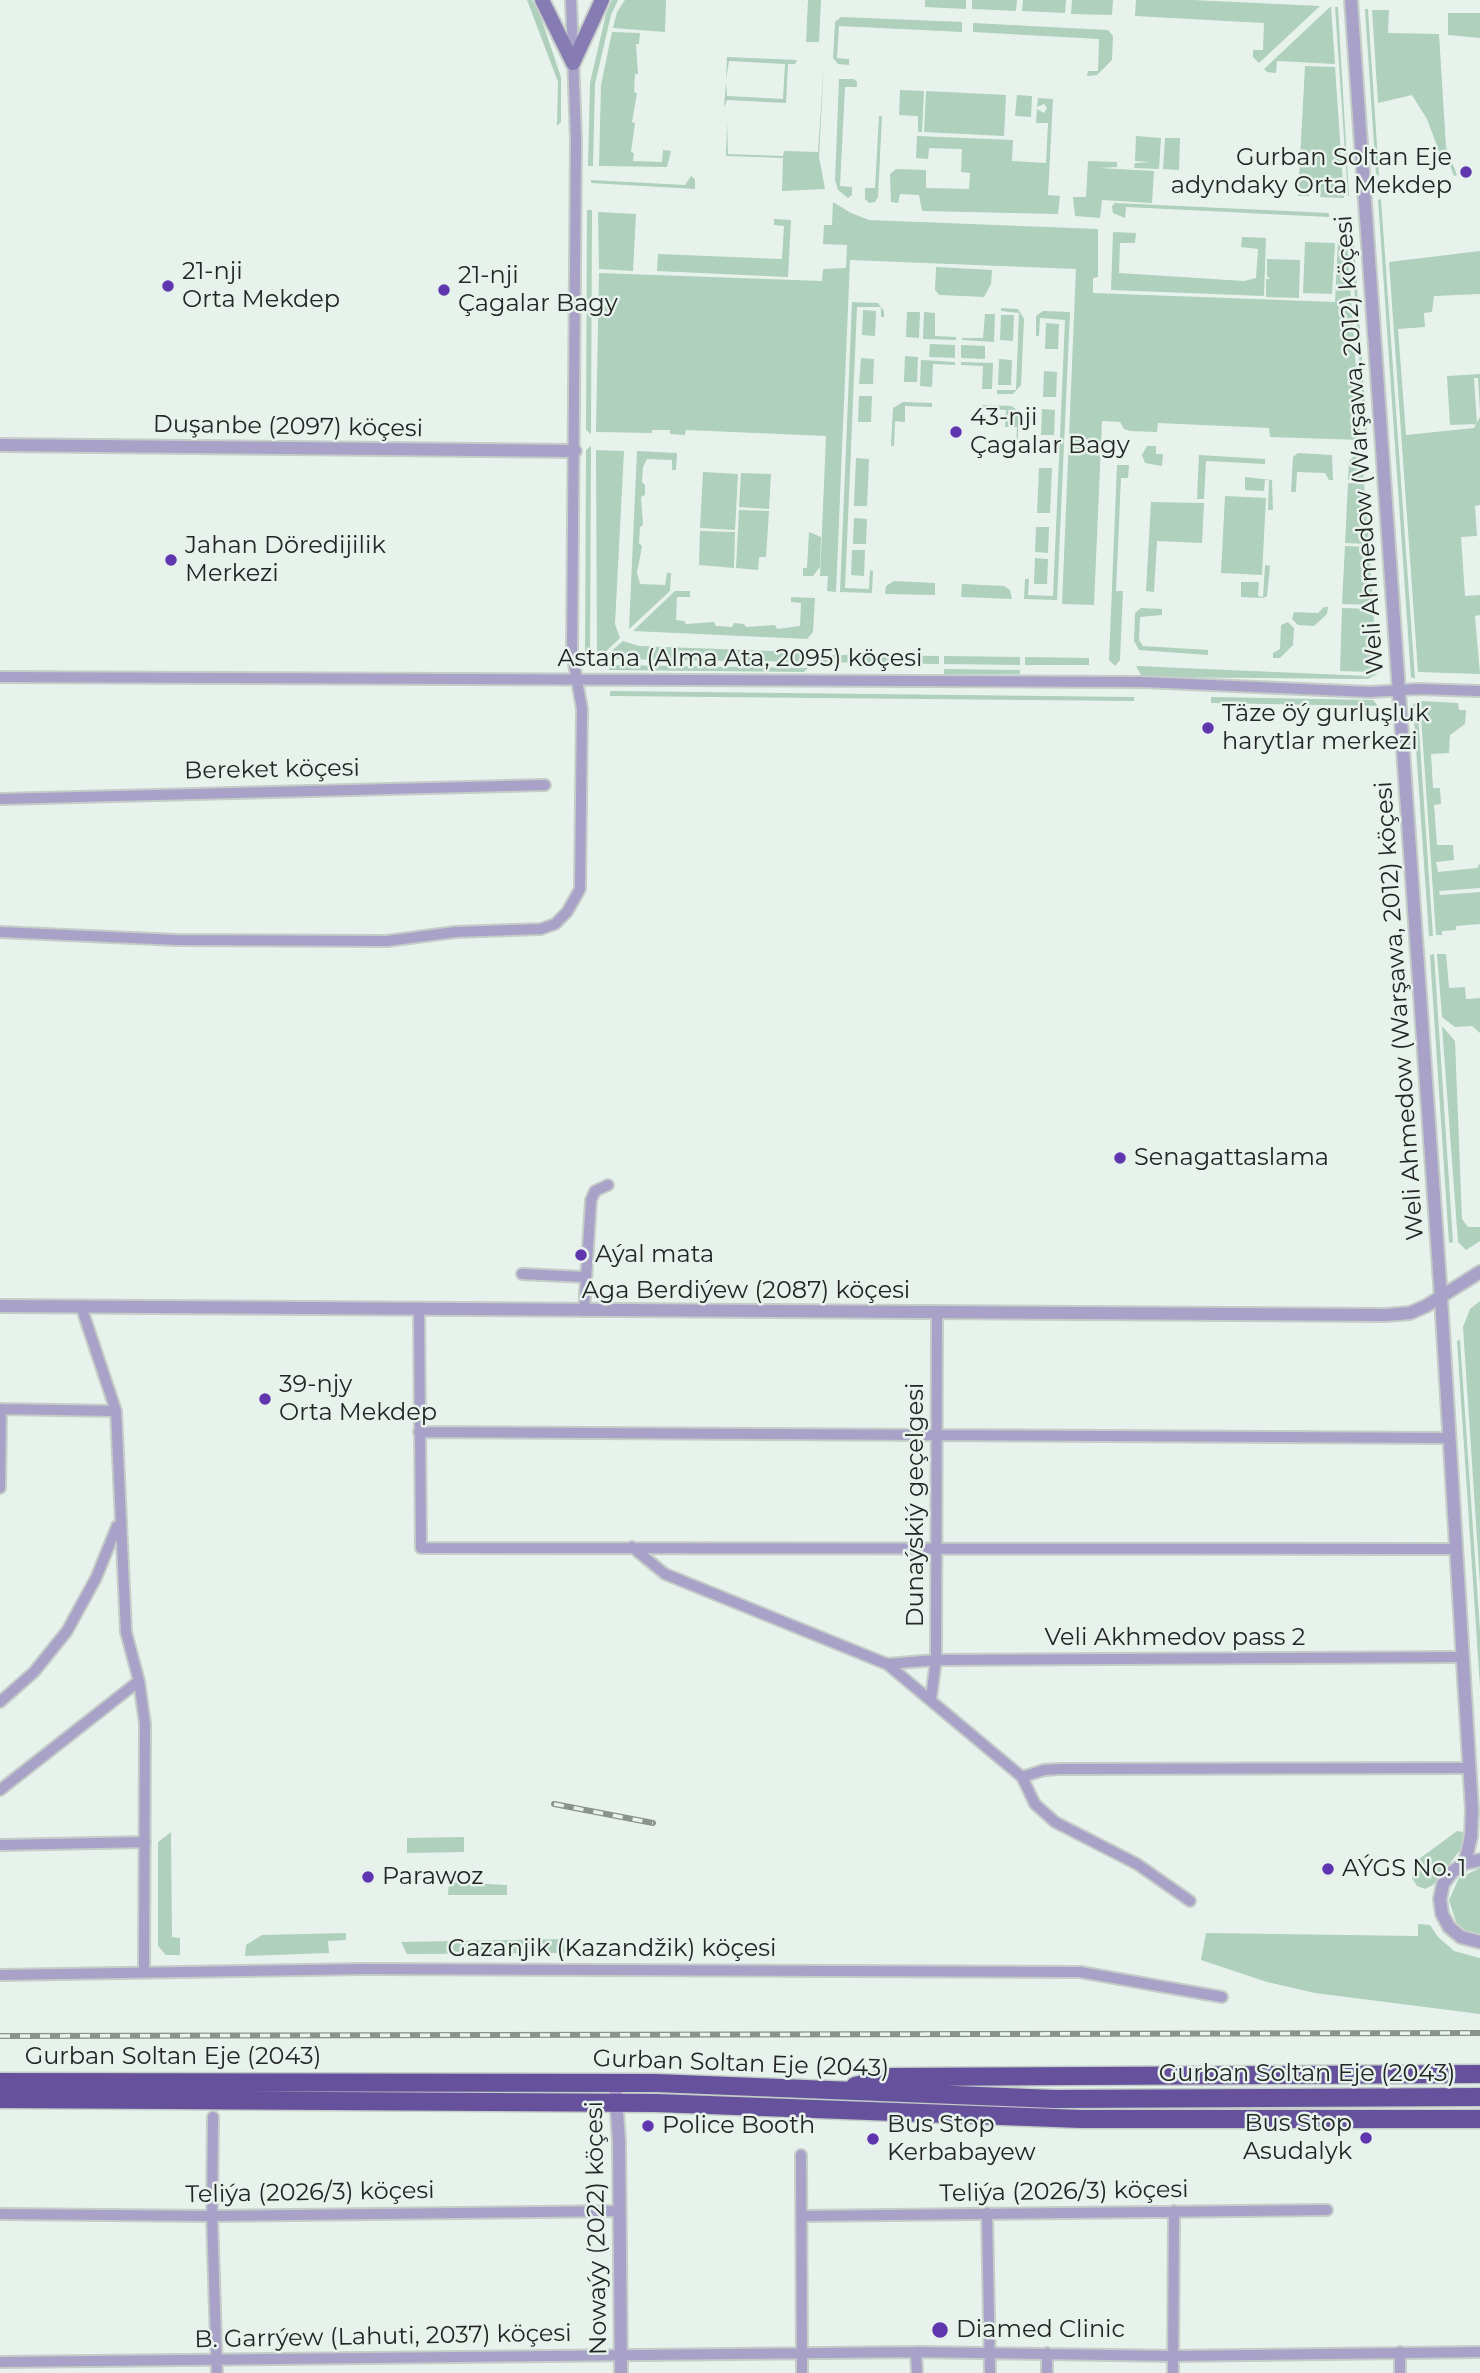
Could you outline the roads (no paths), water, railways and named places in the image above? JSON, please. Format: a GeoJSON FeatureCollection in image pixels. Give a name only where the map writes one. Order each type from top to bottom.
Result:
{"type":"FeatureCollection","features":[{"type":"Feature","properties":{"kind":"highway"},"geometry":{"type":"LineString","coordinates":[[835,2091],[891,2077],[1480,2074]]}},
{"type":"Feature","properties":{"kind":"highway","name":"Gurban Soltan Eje (2043)"},"geometry":{"type":"LineString","coordinates":[[0,2082],[615,2083],[1054,2099],[1480,2097]]}},
{"type":"Feature","properties":{"kind":"highway","name":"Gurban Soltan Eje (2043)"},"geometry":{"type":"LineString","coordinates":[[0,2099],[616,2102],[1081,2119],[1480,2119]]}},
{"type":"Feature","properties":{"kind":"main road"},"geometry":{"type":"LineString","coordinates":[[541,0],[573,63]]}},
{"type":"Feature","properties":{"kind":"main road"},"geometry":{"type":"LineString","coordinates":[[573,63],[602,0]]}},
{"type":"Feature","properties":{"kind":"street"},"geometry":{"type":"LineString","coordinates":[[0,932],[177,940],[387,941],[455,932],[541,929],[555,924],[567,912],[580,889],[582,709],[572,652],[575,451],[571,0]]}},
{"type":"Feature","properties":{"kind":"street","name":"Weli Ahmedow (Warşawa, 2012) köçesi"},"geometry":{"type":"LineString","coordinates":[[1351,0],[1441,1298],[1472,1810],[1471,1836],[1465,1863]]}},
{"type":"Feature","properties":{"kind":"street","name":"Duşanbe (2097) köçesi"},"geometry":{"type":"LineString","coordinates":[[0,445],[575,451]]}},
{"type":"Feature","properties":{"kind":"street","name":"Astana (Alma Ata, 2095) köçesi"},"geometry":{"type":"LineString","coordinates":[[0,677],[1143,682],[1370,692],[1480,691]]}},
{"type":"Feature","properties":{"kind":"street","name":"Bereket köçesi"},"geometry":{"type":"LineString","coordinates":[[0,799],[545,785]]}},
{"type":"Feature","properties":{"kind":"street"},"geometry":{"type":"LineString","coordinates":[[584,1311],[584,1277],[591,1200],[595,1191],[608,1185]]}},
{"type":"Feature","properties":{"kind":"street","name":"Aga Berdiýew (2087) köçesi"},"geometry":{"type":"LineString","coordinates":[[0,1306],[1385,1314],[1410,1313],[1441,1298],[1480,1272]]}},
{"type":"Feature","properties":{"kind":"street"},"geometry":{"type":"LineString","coordinates":[[522,1274],[584,1277]]}},
{"type":"Feature","properties":{"kind":"street"},"geometry":{"type":"LineString","coordinates":[[81,1306],[116,1411],[126,1632],[139,1681],[145,1724],[144,1971]]}},
{"type":"Feature","properties":{"kind":"street"},"geometry":{"type":"LineString","coordinates":[[419,1310],[421,1548],[1455,1549]]}},
{"type":"Feature","properties":{"kind":"street","name":"Dunaýskiý geçelgesi"},"geometry":{"type":"LineString","coordinates":[[931,1698],[936,1660],[937,1312]]}},
{"type":"Feature","properties":{"kind":"street"},"geometry":{"type":"LineString","coordinates":[[0,1488],[0,1409],[116,1411]]}},
{"type":"Feature","properties":{"kind":"street"},"geometry":{"type":"LineString","coordinates":[[419,1432],[1448,1438]]}},
{"type":"Feature","properties":{"kind":"street"},"geometry":{"type":"LineString","coordinates":[[0,1702],[34,1672],[67,1631],[96,1578],[119,1520]]}},
{"type":"Feature","properties":{"kind":"street"},"geometry":{"type":"LineString","coordinates":[[632,1547],[665,1574],[887,1664],[931,1698],[1022,1777],[1035,1804],[1055,1822],[1137,1864],[1190,1901]]}},
{"type":"Feature","properties":{"kind":"street","name":"Veli Akhmedov pass 2"},"geometry":{"type":"LineString","coordinates":[[887,1664],[936,1660],[1462,1657]]}},
{"type":"Feature","properties":{"kind":"street"},"geometry":{"type":"LineString","coordinates":[[0,1790],[139,1681]]}},
{"type":"Feature","properties":{"kind":"street"},"geometry":{"type":"LineString","coordinates":[[1022,1777],[1052,1769],[1469,1768]]}},
{"type":"Feature","properties":{"kind":"street","name":"Weli Ahmedow (Warşawa, 2012) köçesi"},"geometry":{"type":"LineString","coordinates":[[1472,1810],[1480,1829]]}},
{"type":"Feature","properties":{"kind":"street"},"geometry":{"type":"LineString","coordinates":[[0,1845],[145,1842]]}},
{"type":"Feature","properties":{"kind":"street"},"geometry":{"type":"LineString","coordinates":[[1480,1860],[1465,1863],[1447,1878],[1441,1892],[1440,1907],[1445,1921],[1454,1933],[1480,1942]]}},
{"type":"Feature","properties":{"kind":"street","name":"Gazanjik (Kazandžik) köçesi"},"geometry":{"type":"LineString","coordinates":[[0,1975],[144,1971],[1080,1972],[1222,1997]]}},
{"type":"Feature","properties":{"kind":"street","name":"Nowaýy (2022) köçesi"},"geometry":{"type":"LineString","coordinates":[[615,2083],[620,2211],[621,2373]]}},
{"type":"Feature","properties":{"kind":"street"},"geometry":{"type":"LineString","coordinates":[[213,2117],[212,2216],[216,2373]]}},
{"type":"Feature","properties":{"kind":"street"},"geometry":{"type":"LineString","coordinates":[[801,2155],[802,2373]]}},
{"type":"Feature","properties":{"kind":"street","name":"Teliýa (2026/3) köçesi"},"geometry":{"type":"LineString","coordinates":[[802,2216],[1326,2210]]}},
{"type":"Feature","properties":{"kind":"street","name":"Teliýa (2026/3) köçesi"},"geometry":{"type":"LineString","coordinates":[[0,2214],[212,2216],[620,2211]]}},
{"type":"Feature","properties":{"kind":"street"},"geometry":{"type":"LineString","coordinates":[[1174,2211],[1174,2373]]}},
{"type":"Feature","properties":{"kind":"street"},"geometry":{"type":"LineString","coordinates":[[986,2213],[990,2373]]}},
{"type":"Feature","properties":{"kind":"street"},"geometry":{"type":"LineString","coordinates":[[916,2352],[917,2373]]}},
{"type":"Feature","properties":{"kind":"street","name":"B. Garrýew (Lahuti, 2037) köçesi"},"geometry":{"type":"LineString","coordinates":[[0,2362],[916,2352],[1174,2356],[1480,2352]]}},
{"type":"Feature","properties":{"kind":"street"},"geometry":{"type":"LineString","coordinates":[[1047,2353],[1047,2373]]}},
{"type":"Feature","properties":{"kind":"street"},"geometry":{"type":"LineString","coordinates":[[1400,2353],[1400,2373]]}},
{"type":"Feature","properties":{"kind":"railway"},"geometry":{"type":"LineString","coordinates":[[554,1804],[653,1823]]}},
{"type":"Feature","properties":{"kind":"railway"},"geometry":{"type":"LineString","coordinates":[[0,2036],[1480,2033]]}},
{"type":"Feature","properties":{"kind":"place","name":"Gurban Soltan Eje adyndaky Orta Mekdep"},"geometry":{"type":"Point","coordinates":[1466,172]}},
{"type":"Feature","properties":{"kind":"place","name":"21-nji Orta Mekdep"},"geometry":{"type":"Point","coordinates":[168,286]}},
{"type":"Feature","properties":{"kind":"place","name":"21-nji Çagalar Bagy"},"geometry":{"type":"Point","coordinates":[444,290]}},
{"type":"Feature","properties":{"kind":"place","name":"43-nji Çagalar Bagy"},"geometry":{"type":"Point","coordinates":[956,432]}},
{"type":"Feature","properties":{"kind":"place","name":"Jahan Döredijilik Merkezi"},"geometry":{"type":"Point","coordinates":[171,560]}},
{"type":"Feature","properties":{"kind":"place","name":"Täze öý gurluşluk harytlar merkezi"},"geometry":{"type":"Point","coordinates":[1208,728]}},
{"type":"Feature","properties":{"kind":"place","name":"Senagattaslama"},"geometry":{"type":"Point","coordinates":[1120,1158]}},
{"type":"Feature","properties":{"kind":"place","name":"Aýal mata"},"geometry":{"type":"Point","coordinates":[581,1255]}},
{"type":"Feature","properties":{"kind":"place","name":"39-njy Orta Mekdep"},"geometry":{"type":"Point","coordinates":[265,1399]}},
{"type":"Feature","properties":{"kind":"place","name":"AÝGS No. 1"},"geometry":{"type":"Point","coordinates":[1328,1869]}},
{"type":"Feature","properties":{"kind":"place","name":"Parawoz"},"geometry":{"type":"Point","coordinates":[368,1877]}},
{"type":"Feature","properties":{"kind":"place","name":"Police Booth"},"geometry":{"type":"Point","coordinates":[648,2126]}},
{"type":"Feature","properties":{"kind":"place","name":"Bus Stop Asudalyk"},"geometry":{"type":"Point","coordinates":[1366,2138]}},
{"type":"Feature","properties":{"kind":"place","name":"Bus Stop Kerbabayew"},"geometry":{"type":"Point","coordinates":[873,2139]}},
{"type":"Feature","properties":{"kind":"place","name":"Diamed Clinic"},"geometry":{"type":"Point","coordinates":[940,2330]}}]}
